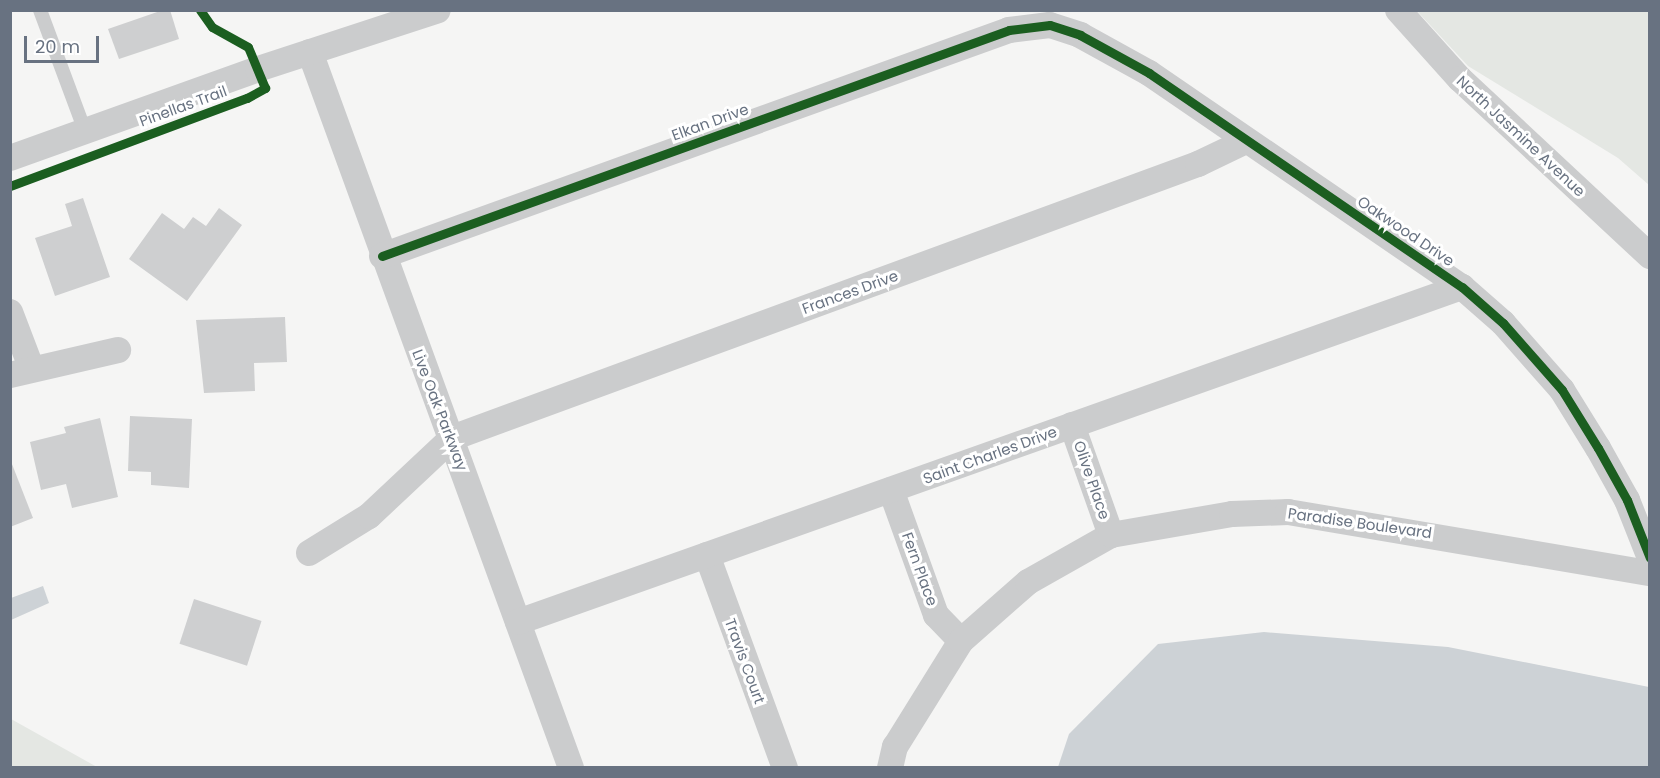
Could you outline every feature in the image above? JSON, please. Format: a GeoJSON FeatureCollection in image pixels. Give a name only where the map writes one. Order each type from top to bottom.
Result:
{"type":"FeatureCollection","features":[{"type":"Feature","properties":{"kind":"street"},"geometry":{"type":"LineString","coordinates":[[10,158],[310,52],[438,10]]}},
{"type":"Feature","properties":{"kind":"street","name":"North Jasmine Avenue"},"geometry":{"type":"LineString","coordinates":[[1398,10],[1460,79],[1650,256]]}},
{"type":"Feature","properties":{"kind":"street","name":"Oakwood Drive"},"geometry":{"type":"LineString","coordinates":[[1050,25],[1080,35],[1149,73],[1462,286],[1528,347],[1562,390],[1627,500],[1650,558]]}},
{"type":"Feature","properties":{"kind":"street","name":"Elkan Drive"},"geometry":{"type":"LineString","coordinates":[[381,256],[1009,30],[1050,25]]}},
{"type":"Feature","properties":{"kind":"street","name":"Live Oak Parkway"},"geometry":{"type":"LineString","coordinates":[[310,52],[381,256],[452,438],[571,768]]}},
{"type":"Feature","properties":{"kind":"street","name":"Frances Drive"},"geometry":{"type":"LineString","coordinates":[[452,438],[1198,164],[1246,141]]}},
{"type":"Feature","properties":{"kind":"street","name":"Saint Charles Drive"},"geometry":{"type":"LineString","coordinates":[[518,622],[1462,286]]}},
{"type":"Feature","properties":{"kind":"street"},"geometry":{"type":"LineString","coordinates":[[10,312],[21,371],[118,350]]}},
{"type":"Feature","properties":{"kind":"street","name":"Olive Place"},"geometry":{"type":"LineString","coordinates":[[1072,425],[1111,535]]}},
{"type":"Feature","properties":{"kind":"street"},"geometry":{"type":"LineString","coordinates":[[309,553],[369,516],[452,438]]}},
{"type":"Feature","properties":{"kind":"street","name":"Fern Place"},"geometry":{"type":"LineString","coordinates":[[891,490],[936,615],[962,641]]}},
{"type":"Feature","properties":{"kind":"street","name":"Paradise Boulevard"},"geometry":{"type":"LineString","coordinates":[[890,768],[895,747],[962,641],[1028,582],[1111,535],[1232,514],[1288,512],[1650,573]]}},
{"type":"Feature","properties":{"kind":"street","name":"Travis Court"},"geometry":{"type":"LineString","coordinates":[[707,555],[784,768]]}},
{"type":"Feature","properties":{"kind":"lane"},"geometry":{"type":"LineString","coordinates":[[40,10],[85,131]]}},
{"type":"Feature","properties":{"kind":"shaded area"},"geometry":{"type":"Polygon","coordinates":[[[1417,11],[1649,11],[1649,185],[1618,158],[1468,66],[1417,11]]]}},
{"type":"Feature","properties":{"kind":"shaded area"},"geometry":{"type":"Polygon","coordinates":[[[43,586],[49,603],[11,620],[11,598],[43,586]]]}},
{"type":"Feature","properties":{"kind":"shaded area"},"geometry":{"type":"Polygon","coordinates":[[[1264,632],[1448,647],[1649,687],[1649,767],[1058,767],[1069,734],[1158,644],[1264,632]]]}},
{"type":"Feature","properties":{"kind":"shaded area"},"geometry":{"type":"Polygon","coordinates":[[[11,719],[97,767],[11,767],[11,719]]]}},
{"type":"Feature","properties":{"kind":"building"},"geometry":{"type":"Polygon","coordinates":[[[163,10],[170,10],[179,39],[119,59],[108,29],[163,10]]]}},
{"type":"Feature","properties":{"kind":"building"},"geometry":{"type":"Polygon","coordinates":[[[83,198],[110,277],[55,296],[35,238],[72,226],[65,204],[83,198]]]}},
{"type":"Feature","properties":{"kind":"building"},"geometry":{"type":"Polygon","coordinates":[[[219,208],[242,225],[187,301],[129,259],[162,213],[184,229],[193,217],[206,226],[219,208]]]}},
{"type":"Feature","properties":{"kind":"building"},"geometry":{"type":"Polygon","coordinates":[[[285,317],[287,362],[254,363],[255,391],[204,393],[196,320],[285,317]]]}},
{"type":"Feature","properties":{"kind":"building"},"geometry":{"type":"Polygon","coordinates":[[[130,416],[192,419],[189,488],[151,485],[151,472],[128,471],[130,416]]]}},
{"type":"Feature","properties":{"kind":"building"},"geometry":{"type":"Polygon","coordinates":[[[100,418],[118,497],[72,508],[66,484],[41,490],[30,442],[66,433],[64,427],[100,418]]]}},
{"type":"Feature","properties":{"kind":"building"},"geometry":{"type":"Polygon","coordinates":[[[10,459],[33,518],[10,527],[10,459]]]}},
{"type":"Feature","properties":{"kind":"building"},"geometry":{"type":"Polygon","coordinates":[[[194,599],[262,621],[247,666],[179,644],[194,599]]]}},
{"type":"Feature","properties":{"kind":"cycle path","name":"Pinellas Trail"},"geometry":{"type":"LineString","coordinates":[[10,186],[247,98],[265,88],[248,47],[212,27],[200,10]]}},
{"type":"Feature","properties":{"kind":"cycle path"},"geometry":{"type":"LineString","coordinates":[[382,256],[1009,30],[1050,25],[1080,35],[1149,73],[1462,287],[1503,323],[1562,390],[1627,500],[1650,558]]}}]}
